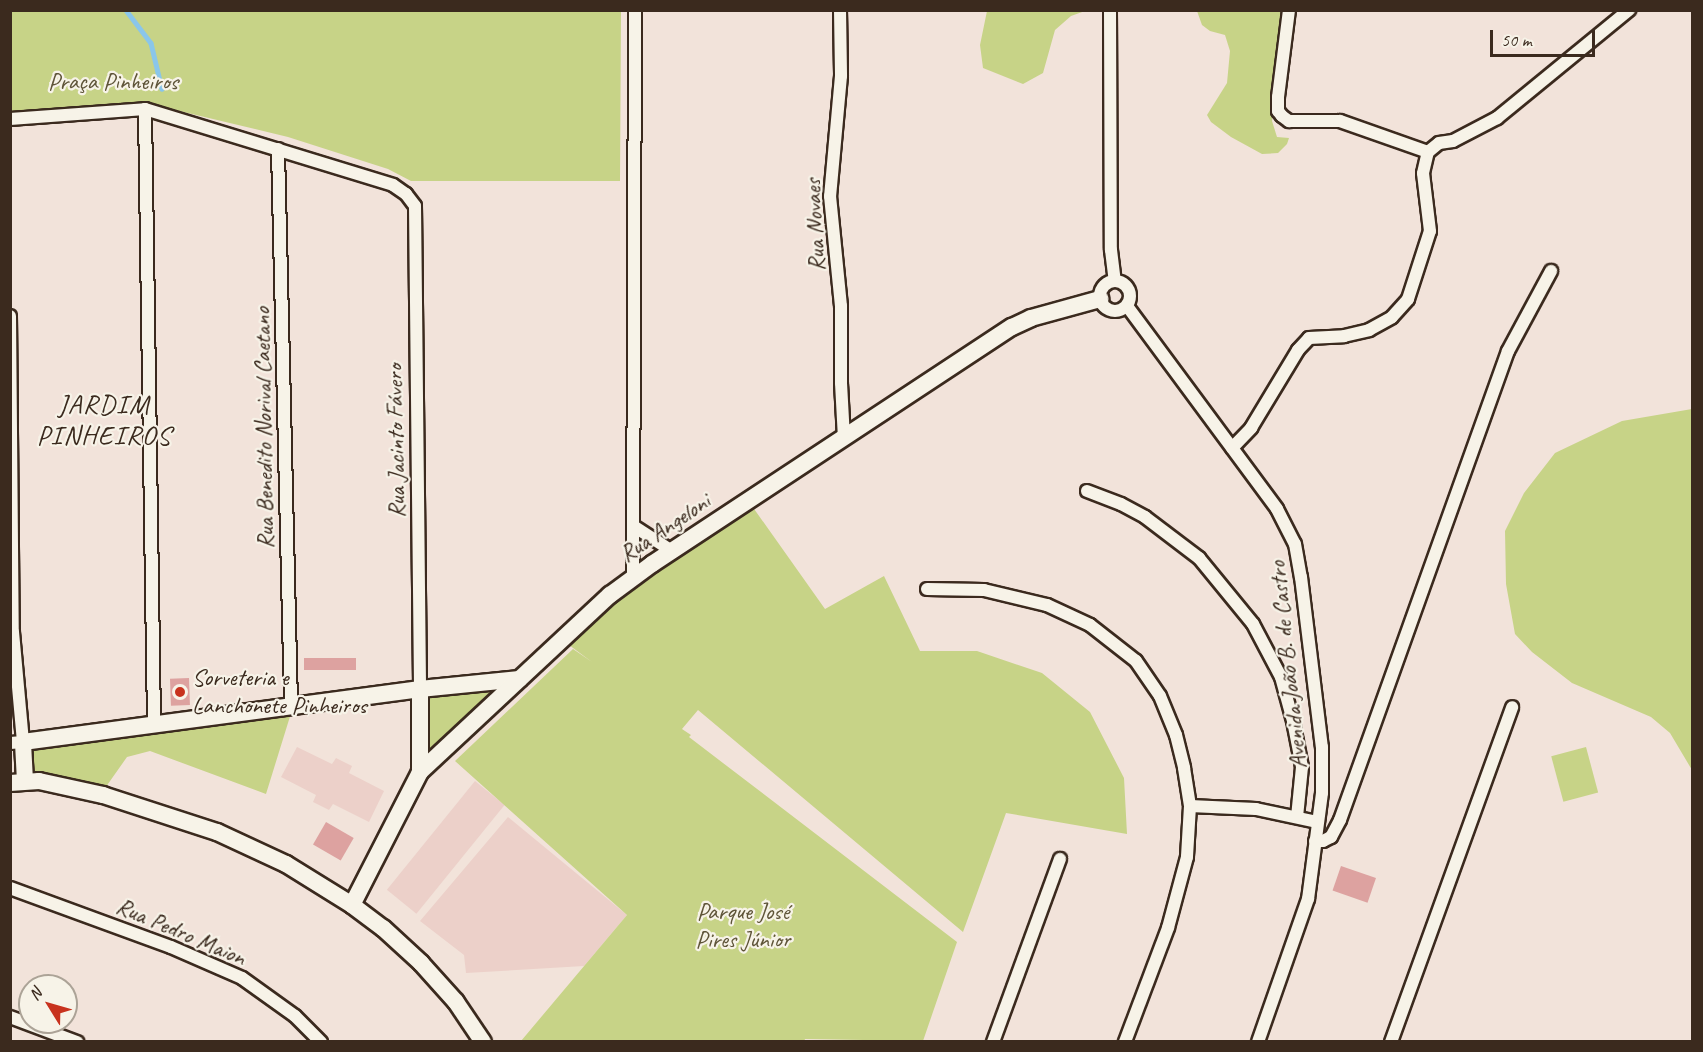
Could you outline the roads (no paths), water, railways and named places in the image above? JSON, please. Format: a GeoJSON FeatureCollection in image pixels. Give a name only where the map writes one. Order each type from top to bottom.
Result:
{"type":"FeatureCollection","features":[{"type":"Feature","properties":{"kind":"street"},"geometry":{"type":"LineString","coordinates":[[633,578],[635,527],[635,10]]}},
{"type":"Feature","properties":{"kind":"street","name":"Rua Novaes"},"geometry":{"type":"LineString","coordinates":[[840,10],[841,76],[830,196],[841,306],[844,438]]}},
{"type":"Feature","properties":{"kind":"street"},"geometry":{"type":"LineString","coordinates":[[1110,10],[1111,250],[1115,280]]}},
{"type":"Feature","properties":{"kind":"street"},"geometry":{"type":"LineString","coordinates":[[1289,10],[1278,97],[1278,111],[1282,116],[1289,121],[1340,122],[1428,152]]}},
{"type":"Feature","properties":{"kind":"street"},"geometry":{"type":"LineString","coordinates":[[1232,448],[1251,428],[1298,350],[1309,338],[1344,336],[1369,330],[1392,317],[1408,299],[1430,231],[1423,173],[1428,152],[1440,143],[1453,141],[1497,118],[1629,10]]}},
{"type":"Feature","properties":{"kind":"street"},"geometry":{"type":"LineString","coordinates":[[10,118],[145,109],[278,149]]}},
{"type":"Feature","properties":{"kind":"street"},"geometry":{"type":"LineString","coordinates":[[145,109],[154,724]]}},
{"type":"Feature","properties":{"kind":"street","name":"Rua Jacinto Fávero"},"geometry":{"type":"LineString","coordinates":[[278,149],[393,185],[406,194],[415,206],[420,689]]}},
{"type":"Feature","properties":{"kind":"street","name":"Rua Benedito Norival Caetano"},"geometry":{"type":"LineString","coordinates":[[278,149],[291,706]]}},
{"type":"Feature","properties":{"kind":"street"},"geometry":{"type":"LineString","coordinates":[[1315,841],[1323,842],[1331,837],[1340,820],[1508,351],[1551,271]]}},
{"type":"Feature","properties":{"kind":"street"},"geometry":{"type":"LineString","coordinates":[[1115,280],[1122,282],[1130,292],[1127,306],[1118,311],[1112,311],[1102,304],[1100,299],[1102,288],[1115,280]]}},
{"type":"Feature","properties":{"kind":"street","name":"Rua Angeloni"},"geometry":{"type":"LineString","coordinates":[[352,905],[420,772],[610,595],[672,551],[1012,327],[1031,318],[1100,299]]}},
{"type":"Feature","properties":{"kind":"street","name":"Avenida João B. de Castro"},"geometry":{"type":"LineString","coordinates":[[1127,306],[1277,509],[1295,544],[1322,747],[1322,793],[1308,899],[1258,1041]]}},
{"type":"Feature","properties":{"kind":"street"},"geometry":{"type":"LineString","coordinates":[[10,316],[12,632],[17,742],[16,782],[39,781],[103,795],[217,832],[286,864],[352,905],[383,928],[421,963],[456,1002],[483,1041]]}},
{"type":"Feature","properties":{"kind":"street"},"geometry":{"type":"LineString","coordinates":[[1087,491],[1121,504],[1145,518],[1199,558],[1222,583],[1253,624],[1281,677],[1293,721],[1302,767],[1297,817]]}},
{"type":"Feature","properties":{"kind":"street"},"geometry":{"type":"LineString","coordinates":[[635,527],[672,551]]}},
{"type":"Feature","properties":{"kind":"street"},"geometry":{"type":"LineString","coordinates":[[927,589],[984,590],[1047,605],[1090,625],[1136,661],[1161,696],[1176,735],[1190,806],[1187,857],[1168,928],[1125,1041]]}},
{"type":"Feature","properties":{"kind":"street"},"geometry":{"type":"LineString","coordinates":[[17,742],[420,689],[520,679]]}},
{"type":"Feature","properties":{"kind":"street"},"geometry":{"type":"LineString","coordinates":[[420,689],[420,772]]}},
{"type":"Feature","properties":{"kind":"street"},"geometry":{"type":"LineString","coordinates":[[1391,1041],[1512,707]]}},
{"type":"Feature","properties":{"kind":"street"},"geometry":{"type":"LineString","coordinates":[[1190,806],[1256,809],[1317,822]]}},
{"type":"Feature","properties":{"kind":"street"},"geometry":{"type":"LineString","coordinates":[[993,1041],[1060,860]]}},
{"type":"Feature","properties":{"kind":"street","name":"Rua Pedro Maion"},"geometry":{"type":"LineString","coordinates":[[10,888],[171,947],[242,978],[295,1017],[321,1041]]}},
{"type":"Feature","properties":{"kind":"street"},"geometry":{"type":"LineString","coordinates":[[10,1017],[77,1041]]}},
{"type":"Feature","properties":{"kind":"waterway"},"geometry":{"type":"LineString","coordinates":[[126,10],[151,43],[162,89]]}},
{"type":"Feature","properties":{"kind":"place","name":"Sorveteria e Lanchonete Pinheiros"},"geometry":{"type":"Point","coordinates":[180,692]}},
{"type":"Feature","properties":{"kind":"district","name":"JARDIM PINHEIROS"},"geometry":{"type":"Point","coordinates":[104,420]}},
{"type":"Feature","properties":{"kind":"park label","name":"Praça Pinheiros"},"geometry":{"type":"Point","coordinates":[113,82]}},
{"type":"Feature","properties":{"kind":"park label","name":"Parque José Pires Júnior"},"geometry":{"type":"Point","coordinates":[743,926]}}]}
